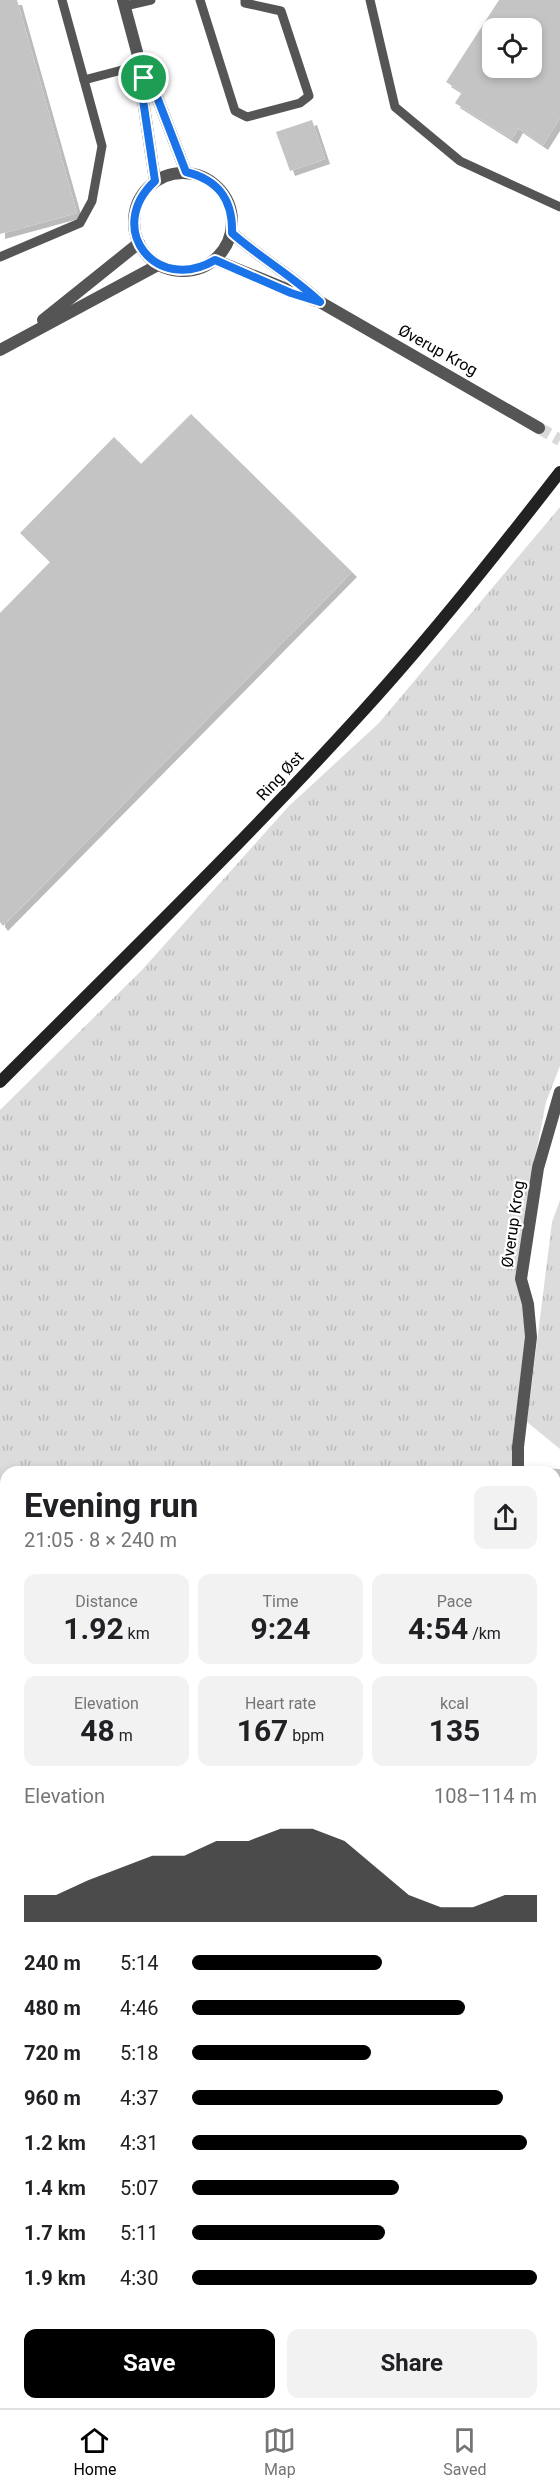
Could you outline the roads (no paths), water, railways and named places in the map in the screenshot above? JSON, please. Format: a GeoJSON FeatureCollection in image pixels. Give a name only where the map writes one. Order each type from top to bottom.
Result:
{"type":"FeatureCollection","features":[{"type":"Feature","properties":{"kind":"main road","name":"Ring Øst"},"geometry":{"type":"LineString","coordinates":[[0,1082],[270,811],[358,716],[489,563],[560,472]]}},
{"type":"Feature","properties":{"kind":"street"},"geometry":{"type":"LineString","coordinates":[[124,3],[144,78],[143,100],[155,181]]}},
{"type":"Feature","properties":{"kind":"street"},"geometry":{"type":"LineString","coordinates":[[144,78],[157,97],[186,172]]}},
{"type":"Feature","properties":{"kind":"street"},"geometry":{"type":"LineString","coordinates":[[186,172],[203,176],[217,186],[228,200],[232,216],[232,233],[226,248],[215,260],[202,268],[188,271],[172,270],[158,265],[138,243],[134,230],[136,210],[145,191],[155,181],[170,174],[186,172]]}},
{"type":"Feature","properties":{"kind":"street","name":"Øverup Krog"},"geometry":{"type":"LineString","coordinates":[[232,233],[255,253],[297,280],[320,302]]}},
{"type":"Feature","properties":{"kind":"street"},"geometry":{"type":"LineString","coordinates":[[19,340],[138,243]]}},
{"type":"Feature","properties":{"kind":"street","name":"Øverup Krog"},"geometry":{"type":"LineString","coordinates":[[215,260],[291,293],[320,302],[539,428]]}},
{"type":"Feature","properties":{"kind":"street"},"geometry":{"type":"LineString","coordinates":[[0,350],[158,265]]}},
{"type":"Feature","properties":{"kind":"street","name":"Øverup Krog"},"geometry":{"type":"LineString","coordinates":[[518,1466],[531,1336],[528,1304],[521,1279],[538,1168],[560,1092]]}},
{"type":"Feature","properties":{"kind":"lane"},"geometry":{"type":"LineString","coordinates":[[0,257],[80,223],[92,201],[102,146],[62,0]]}},
{"type":"Feature","properties":{"kind":"lane"},"geometry":{"type":"LineString","coordinates":[[124,3],[151,0]]}},
{"type":"Feature","properties":{"kind":"lane"},"geometry":{"type":"LineString","coordinates":[[200,0],[235,111],[247,117],[300,103],[309,96],[281,11],[246,3],[245,0]]}},
{"type":"Feature","properties":{"kind":"lane"},"geometry":{"type":"LineString","coordinates":[[370,0],[395,107],[460,160],[560,207]]}},
{"type":"Feature","properties":{"kind":"lane"},"geometry":{"type":"LineString","coordinates":[[84,80],[141,64]]}},
{"type":"Feature","properties":{"kind":"tunnel"},"geometry":{"type":"LineString","coordinates":[[539,428],[560,440]]}}]}
